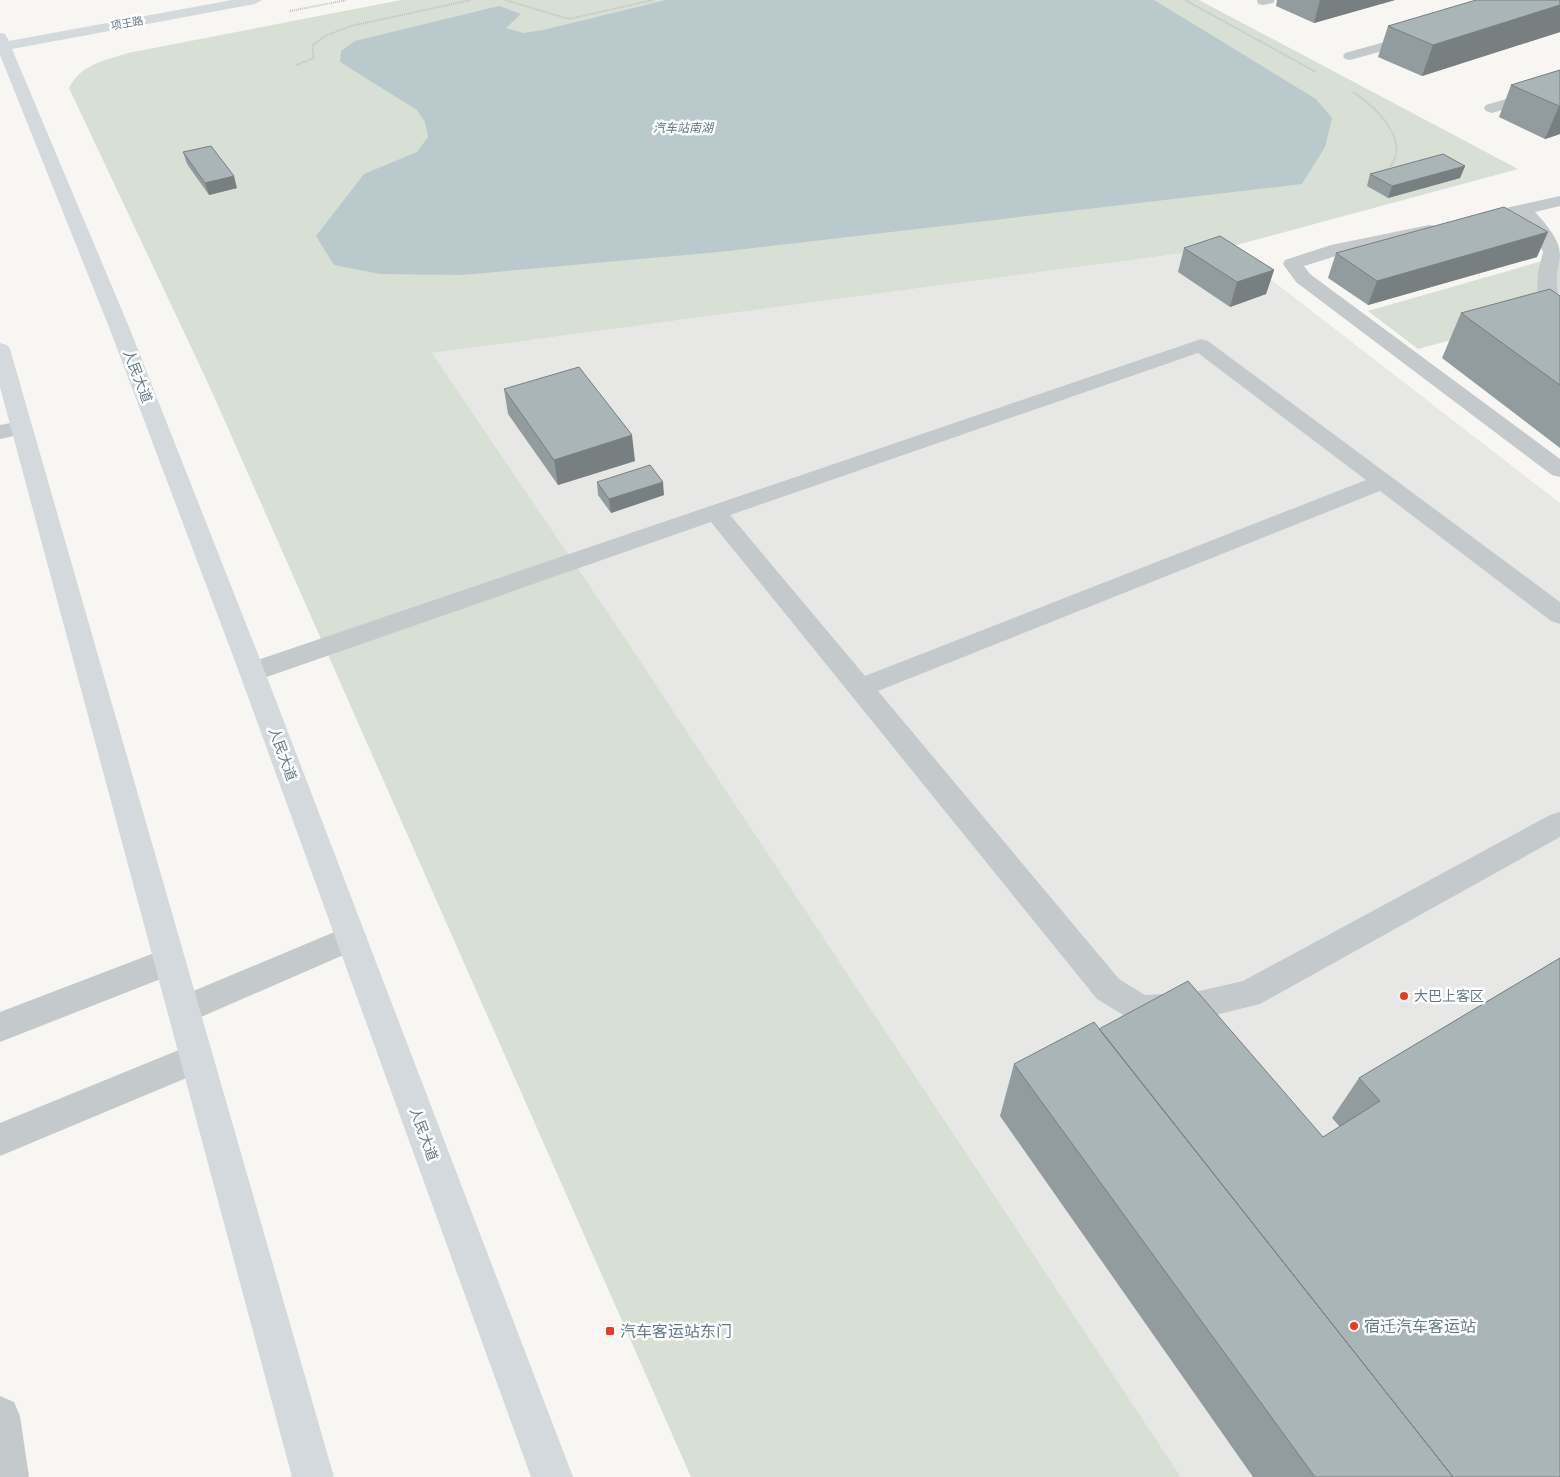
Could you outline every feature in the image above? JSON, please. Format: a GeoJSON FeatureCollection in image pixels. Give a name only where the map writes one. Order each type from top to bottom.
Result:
{"type":"FeatureCollection","features":[{"type":"Feature","properties":{"kind":"main road","name":"项王路"},"geometry":{"type":"LineString","coordinates":[[3,36],[255,0]]}},
{"type":"Feature","properties":{"kind":"main road","name":"人民大道"},"geometry":{"type":"LineString","coordinates":[[3,36],[119,326],[252,672],[552,1477]]}},
{"type":"Feature","properties":{"kind":"main road"},"geometry":{"type":"LineString","coordinates":[[0,350],[11,430],[170,961],[313,1477]]}},
{"type":"Feature","properties":{"kind":"lane"},"geometry":{"type":"LineString","coordinates":[[1350,56],[1434,32]]}},
{"type":"Feature","properties":{"kind":"lane"},"geometry":{"type":"LineString","coordinates":[[1492,108],[1560,88]]}},
{"type":"Feature","properties":{"kind":"lane"},"geometry":{"type":"LineString","coordinates":[[1560,201],[1332,251],[1292,264],[1303,278],[1560,470]]}},
{"type":"Feature","properties":{"kind":"lane"},"geometry":{"type":"LineString","coordinates":[[1522,209],[1542,231],[1552,252],[1548,272],[1547,295],[1560,311]]}},
{"type":"Feature","properties":{"kind":"lane"},"geometry":{"type":"LineString","coordinates":[[252,672],[1201,345],[1560,615]]}},
{"type":"Feature","properties":{"kind":"lane"},"geometry":{"type":"LineString","coordinates":[[860,688],[1383,482]]}},
{"type":"Feature","properties":{"kind":"lane"},"geometry":{"type":"LineString","coordinates":[[715,512],[1108,989],[1141,1008],[1195,1006],[1249,994],[1560,823]]}},
{"type":"Feature","properties":{"kind":"lane"},"geometry":{"type":"LineString","coordinates":[[183,1010],[351,938]]}},
{"type":"Feature","properties":{"kind":"lane"},"geometry":{"type":"LineString","coordinates":[[0,1027],[170,961]]}},
{"type":"Feature","properties":{"kind":"lane"},"geometry":{"type":"LineString","coordinates":[[0,1140],[196,1058]]}},
{"type":"Feature","properties":{"kind":"lane"},"geometry":{"type":"LineString","coordinates":[[0,1416],[8,1477]]}},
{"type":"Feature","properties":{"kind":"path"},"geometry":{"type":"LineString","coordinates":[[296,65],[314,58],[312,46],[325,36],[351,26],[471,0]]}},
{"type":"Feature","properties":{"kind":"path"},"geometry":{"type":"LineString","coordinates":[[505,0],[569,19],[653,0]]}},
{"type":"Feature","properties":{"kind":"path"},"geometry":{"type":"LineString","coordinates":[[1185,0],[1324,76]]}},
{"type":"Feature","properties":{"kind":"path"},"geometry":{"type":"LineString","coordinates":[[1350,90],[1375,108],[1392,134],[1396,153],[1386,175]]}},
{"type":"Feature","properties":{"kind":"shaded area"},"geometry":{"type":"Polygon","coordinates":[[[401,0],[1199,0],[1518,169],[1229,247],[432,353],[621,632],[1181,1477],[691,1477],[208,383],[69,88],[74,80],[87,68],[128,53],[401,0]]]}},
{"type":"Feature","properties":{"kind":"shaded area"},"geometry":{"type":"Polygon","coordinates":[[[1229,247],[1560,503],[1560,1477],[1181,1477],[621,632],[432,353],[1229,247]]]}},
{"type":"Feature","properties":{"kind":"shaded area"},"geometry":{"type":"Polygon","coordinates":[[[1560,256],[1560,344],[1526,320],[1418,349],[1368,311],[1560,256]]]}},
{"type":"Feature","properties":{"kind":"water","name":"汽车站南湖"},"geometry":{"type":"Polygon","coordinates":[[[666,0],[1154,0],[1316,99],[1332,118],[1325,147],[1302,184],[719,252],[461,275],[380,274],[334,265],[316,236],[364,174],[417,152],[428,137],[425,122],[417,110],[340,62],[341,51],[355,41],[499,6],[521,14],[506,28],[523,33],[543,30],[666,0]]]}},
{"type":"Feature","properties":{"kind":"building"},"geometry":{"type":"Polygon","coordinates":[[[1476,0],[1560,0],[1560,5],[1433,45],[1388,26],[1476,0]]]}},
{"type":"Feature","properties":{"kind":"building"},"geometry":{"type":"Polygon","coordinates":[[[1560,70],[1560,106],[1511,85],[1560,70]]]}},
{"type":"Feature","properties":{"kind":"building"},"geometry":{"type":"Polygon","coordinates":[[[211,146],[234,176],[205,183],[183,152],[211,146]]]}},
{"type":"Feature","properties":{"kind":"building"},"geometry":{"type":"Polygon","coordinates":[[[1443,154],[1465,166],[1392,186],[1370,174],[1443,154]]]}},
{"type":"Feature","properties":{"kind":"building"},"geometry":{"type":"Polygon","coordinates":[[[1504,207],[1548,232],[1377,281],[1336,253],[1504,207]]]}},
{"type":"Feature","properties":{"kind":"building"},"geometry":{"type":"Polygon","coordinates":[[[1220,236],[1274,270],[1237,282],[1184,248],[1220,236]]]}},
{"type":"Feature","properties":{"kind":"building"},"geometry":{"type":"Polygon","coordinates":[[[1550,289],[1560,296],[1560,385],[1461,313],[1550,289]]]}},
{"type":"Feature","properties":{"kind":"building"},"geometry":{"type":"Polygon","coordinates":[[[579,367],[632,435],[554,460],[504,389],[579,367]]]}},
{"type":"Feature","properties":{"kind":"building"},"geometry":{"type":"Polygon","coordinates":[[[650,465],[663,482],[609,499],[597,482],[650,465]]]}},
{"type":"Feature","properties":{"kind":"building"},"geometry":{"type":"Polygon","coordinates":[[[1560,958],[1560,1477],[1453,1477],[1099,1029],[1188,981],[1323,1137],[1380,1101],[1359,1078],[1560,958]]]}},
{"type":"Feature","properties":{"kind":"building"},"geometry":{"type":"Polygon","coordinates":[[[1094,1022],[1453,1477],[1315,1477],[1014,1064],[1094,1022]]]}},
{"type":"Feature","properties":{"kind":"place","name":"大巴上客区"},"geometry":{"type":"Point","coordinates":[1404,996]}},
{"type":"Feature","properties":{"kind":"place","name":"宿迁汽车客运站"},"geometry":{"type":"Point","coordinates":[1354,1326]}},
{"type":"Feature","properties":{"kind":"place","name":"汽车客运站东门"},"geometry":{"type":"Point","coordinates":[610,1331]}}]}
